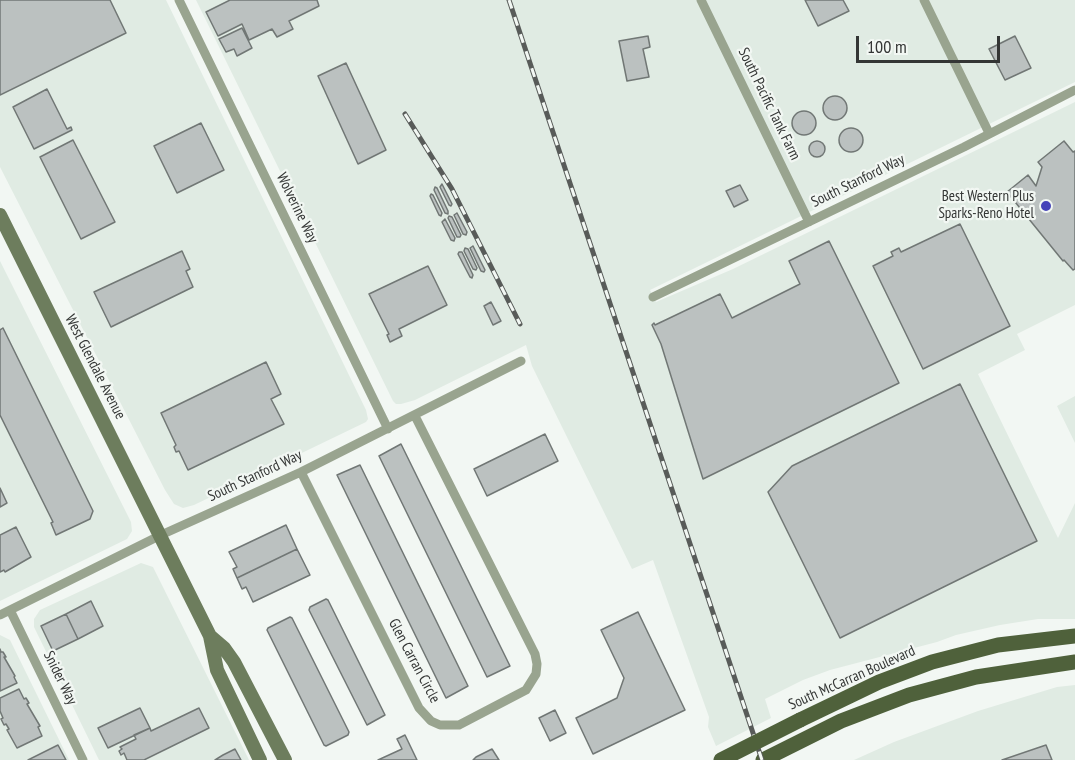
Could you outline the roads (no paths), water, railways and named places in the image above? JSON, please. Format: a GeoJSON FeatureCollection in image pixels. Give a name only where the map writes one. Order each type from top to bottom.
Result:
{"type":"FeatureCollection","features":[{"type":"Feature","properties":{"kind":"main road","name":"West Glendale Avenue"},"geometry":{"type":"LineString","coordinates":[[0,215],[210,636]]}},
{"type":"Feature","properties":{"kind":"main road"},"geometry":{"type":"LineString","coordinates":[[210,636],[217,670],[260,760]]}},
{"type":"Feature","properties":{"kind":"main road"},"geometry":{"type":"LineString","coordinates":[[210,636],[224,648],[234,662],[285,760]]}},
{"type":"Feature","properties":{"kind":"main road","name":"South McCarran Boulevard"},"geometry":{"type":"LineString","coordinates":[[721,760],[879,682],[932,662],[1014,642],[1075,636]]}},
{"type":"Feature","properties":{"kind":"main road"},"geometry":{"type":"LineString","coordinates":[[763,760],[861,713],[927,690],[976,677],[1075,662]]}},
{"type":"Feature","properties":{"kind":"street","name":"Wolverine Way"},"geometry":{"type":"LineString","coordinates":[[179,0],[388,429]]}},
{"type":"Feature","properties":{"kind":"street","name":"South Pacific Tank Farm"},"geometry":{"type":"LineString","coordinates":[[701,0],[809,222]]}},
{"type":"Feature","properties":{"kind":"street"},"geometry":{"type":"LineString","coordinates":[[924,0],[989,133]]}},
{"type":"Feature","properties":{"kind":"street","name":"South Stanford Way"},"geometry":{"type":"LineString","coordinates":[[653,297],[1075,90]]}},
{"type":"Feature","properties":{"kind":"street","name":"South Stanford Way"},"geometry":{"type":"LineString","coordinates":[[0,615],[161,535],[301,472],[521,361]]}},
{"type":"Feature","properties":{"kind":"street","name":"Glen Carran Circle"},"geometry":{"type":"LineString","coordinates":[[301,472],[419,708],[431,721],[440,725],[459,724],[526,690],[536,674],[537,664],[535,654],[415,416]]}},
{"type":"Feature","properties":{"kind":"street","name":"Snider Way"},"geometry":{"type":"LineString","coordinates":[[10,610],[83,760]]}},
{"type":"Feature","properties":{"kind":"railway"},"geometry":{"type":"LineString","coordinates":[[509,0],[762,760]]}},
{"type":"Feature","properties":{"kind":"railway"},"geometry":{"type":"LineString","coordinates":[[405,114],[452,189],[520,324]]}},
{"type":"Feature","properties":{"kind":"place","name":"Best Western Plus Sparks-Reno Hotel"},"geometry":{"type":"Point","coordinates":[1046,206]}}]}
